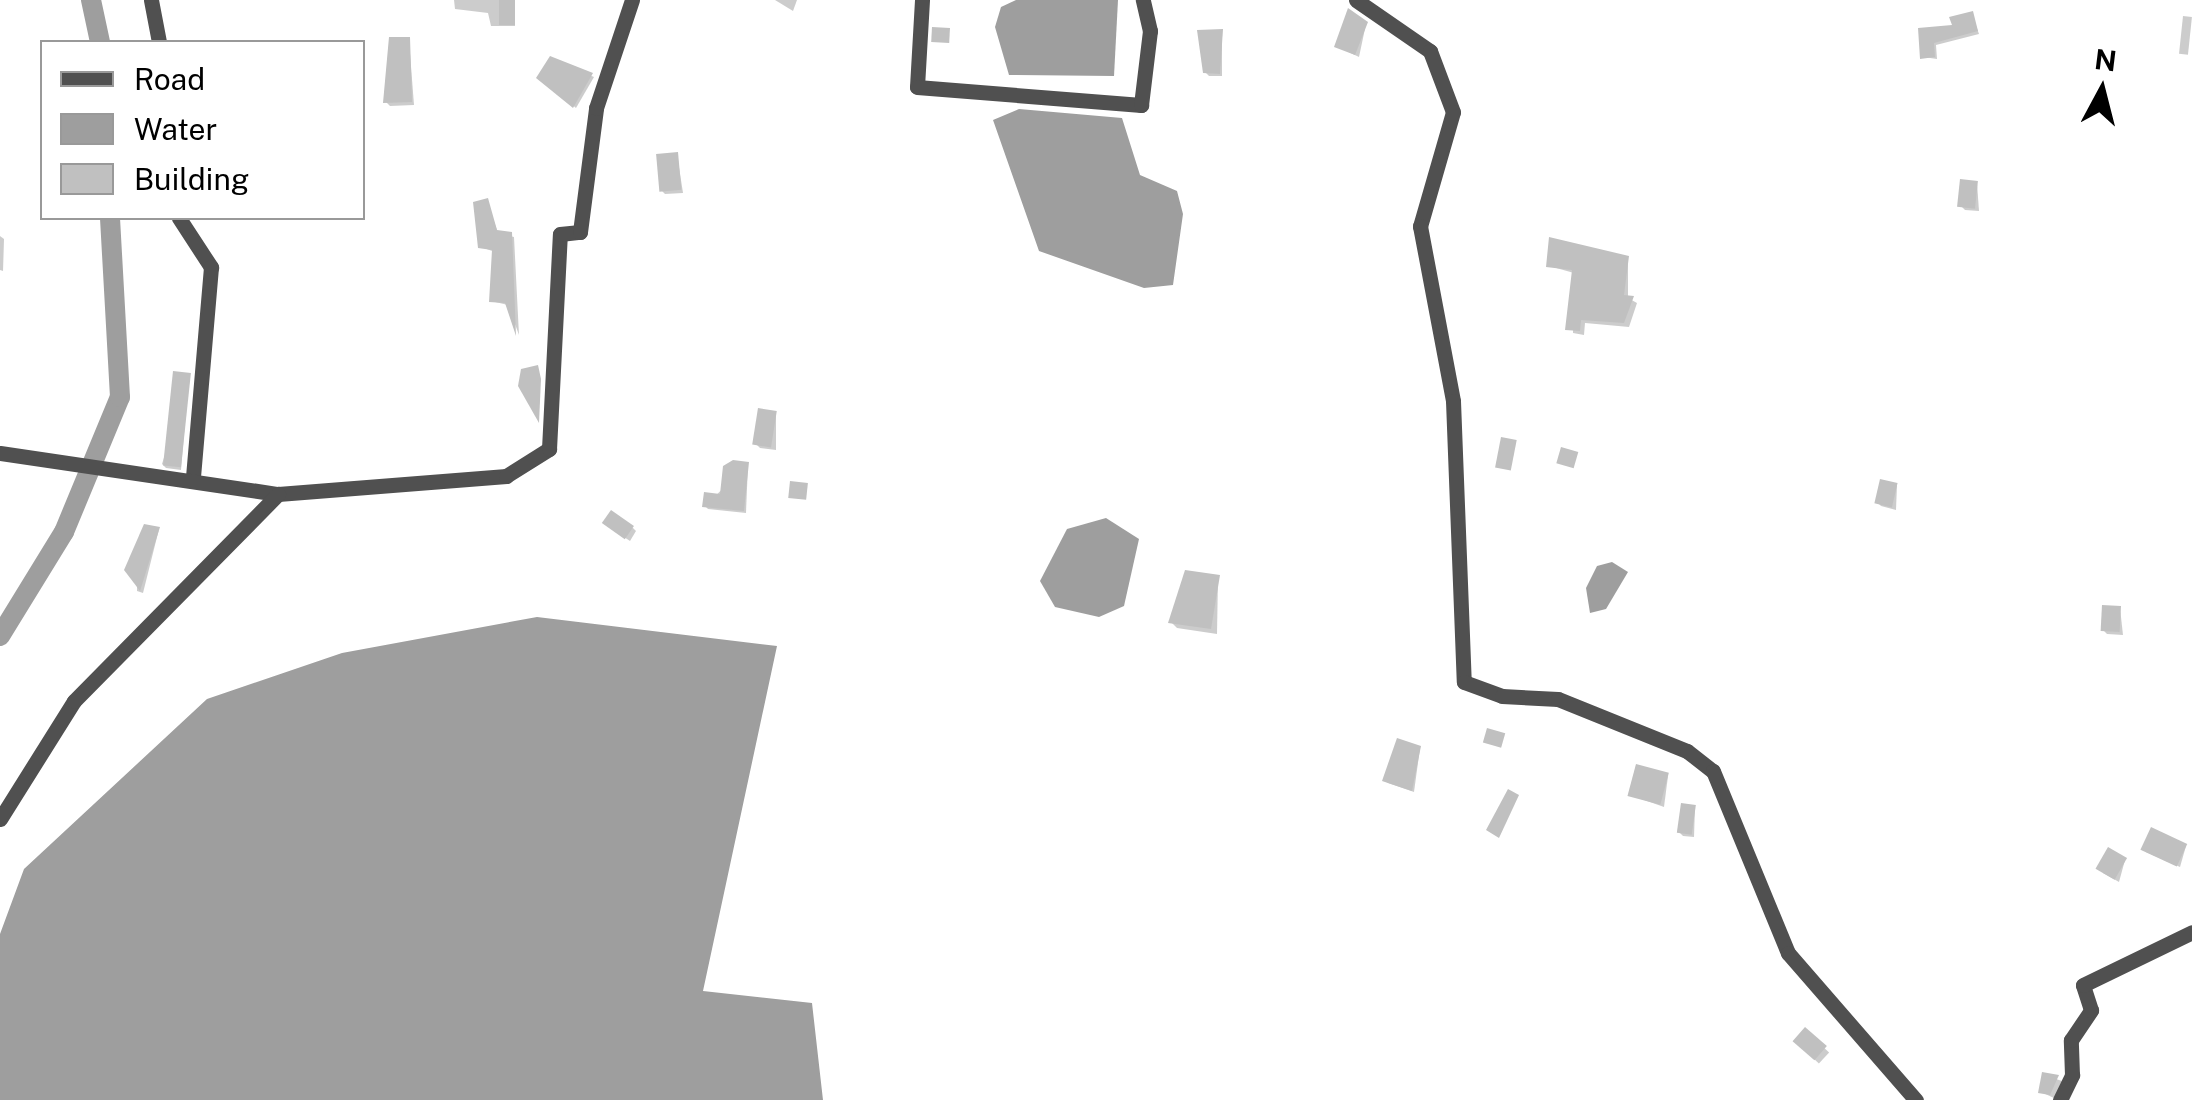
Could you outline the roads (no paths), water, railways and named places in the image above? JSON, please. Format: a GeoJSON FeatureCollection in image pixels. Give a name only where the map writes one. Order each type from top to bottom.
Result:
{"type":"FeatureCollection","features":[{"type":"Feature","properties":{"kind":"street"},"geometry":{"type":"LineString","coordinates":[[150,0],[159,40]]}},
{"type":"Feature","properties":{"kind":"street"},"geometry":{"type":"LineString","coordinates":[[0,453],[146,470],[278,494],[506,476],[550,449],[560,234],[580,232],[596,108],[632,0]]}},
{"type":"Feature","properties":{"kind":"street"},"geometry":{"type":"LineString","coordinates":[[922,0],[917,86],[1141,105],[1150,31],[1143,0]]}},
{"type":"Feature","properties":{"kind":"street"},"geometry":{"type":"LineString","coordinates":[[1359,1],[1430,51],[1453,112],[1420,226],[1453,400],[1464,682],[1502,696],[1558,700],[1687,751],[1714,771],[1788,953],[1916,1100]]}},
{"type":"Feature","properties":{"kind":"street"},"geometry":{"type":"LineString","coordinates":[[180,220],[211,267],[192,477]]}},
{"type":"Feature","properties":{"kind":"street"},"geometry":{"type":"LineString","coordinates":[[0,819],[74,700],[278,494]]}},
{"type":"Feature","properties":{"kind":"street"},"geometry":{"type":"LineString","coordinates":[[2060,1100],[2072,1074],[2071,1040],[2091,1010],[2083,986],[2192,932]]}},
{"type":"Feature","properties":{"kind":"water"},"geometry":{"type":"Polygon","coordinates":[[[1016,0],[1118,0],[1114,76],[1009,75],[995,27],[1001,7],[1016,0]]]}},
{"type":"Feature","properties":{"kind":"water"},"geometry":{"type":"Polygon","coordinates":[[[1019,109],[1122,118],[1140,175],[1177,191],[1183,214],[1173,285],[1144,288],[1039,251],[993,120],[1019,109]]]}},
{"type":"Feature","properties":{"kind":"water"},"geometry":{"type":"Polygon","coordinates":[[[1106,518],[1139,539],[1124,606],[1099,617],[1055,607],[1040,581],[1067,529],[1106,518]]]}},
{"type":"Feature","properties":{"kind":"water"},"geometry":{"type":"Polygon","coordinates":[[[1612,562],[1628,572],[1606,609],[1590,613],[1586,588],[1597,566],[1612,562]]]}},
{"type":"Feature","properties":{"kind":"water"},"geometry":{"type":"Polygon","coordinates":[[[537,617],[777,646],[703,991],[812,1003],[823,1100],[0,1100],[0,934],[24,869],[207,699],[342,653],[537,617]]]}},
{"type":"Feature","properties":{"kind":"waterway"},"geometry":{"type":"LineString","coordinates":[[91,0],[100,40]]}},
{"type":"Feature","properties":{"kind":"waterway"},"geometry":{"type":"LineString","coordinates":[[0,636],[64,532],[120,397],[110,220]]}}]}
